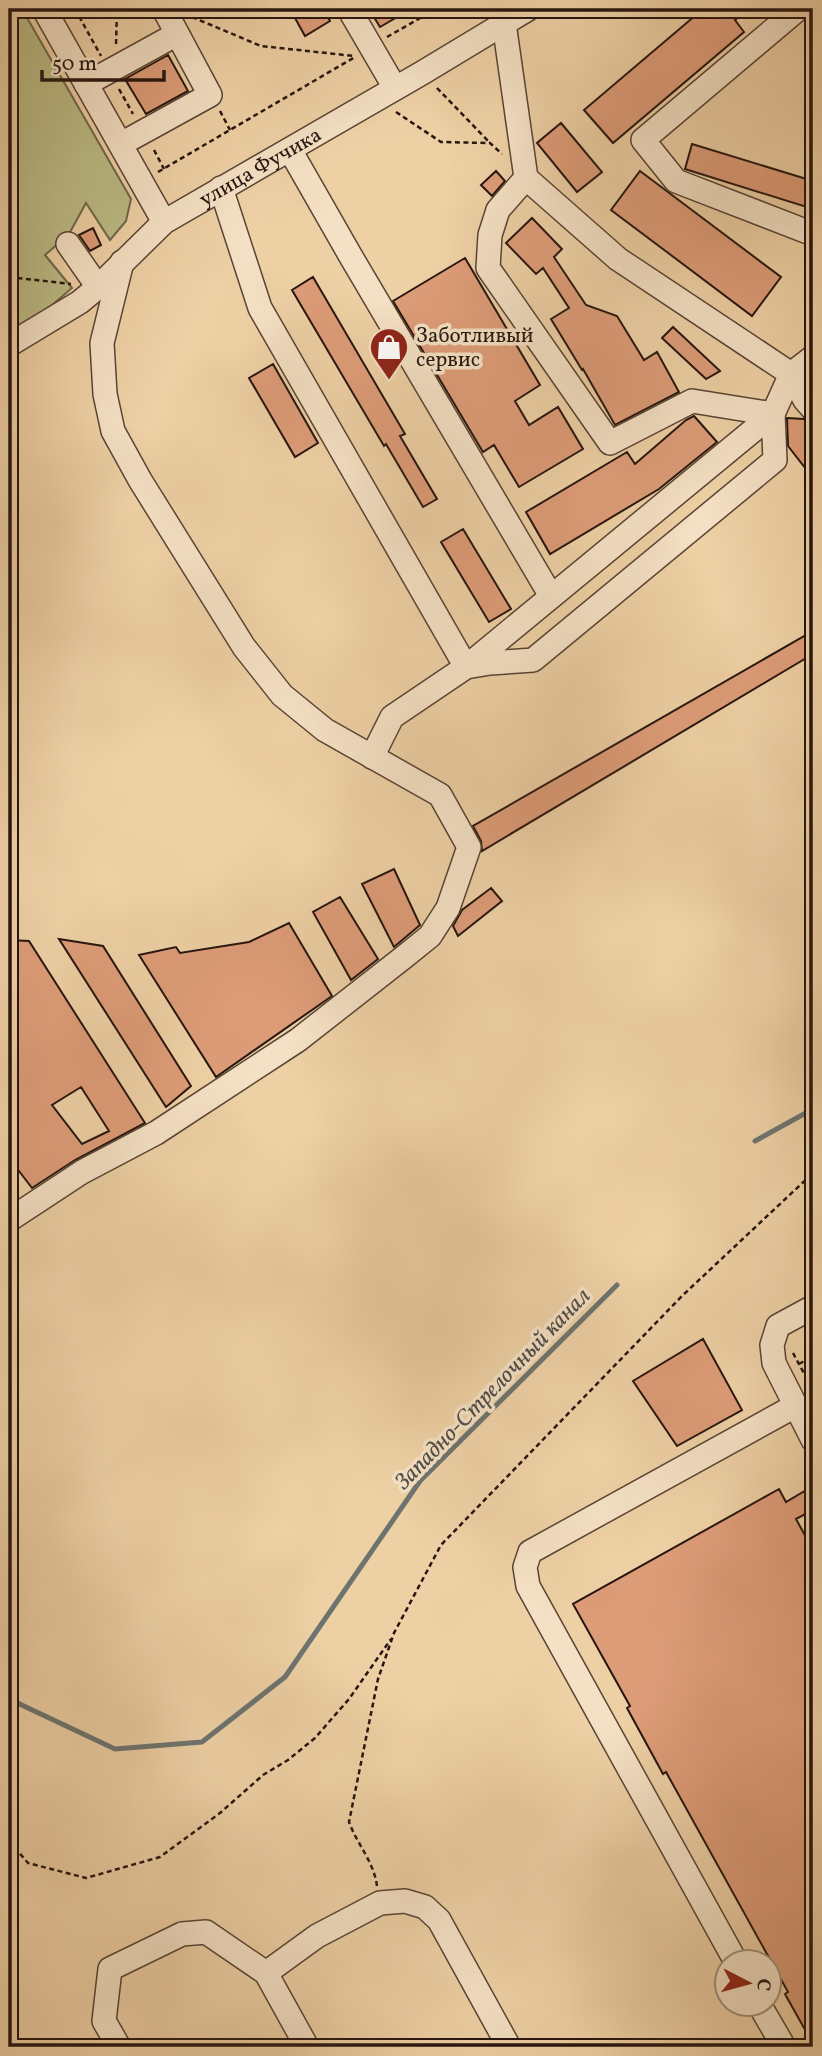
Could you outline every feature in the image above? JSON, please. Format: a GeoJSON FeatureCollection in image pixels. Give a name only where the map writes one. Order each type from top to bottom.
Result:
{"type":"FeatureCollection","features":[{"type":"Feature","properties":{"kind":"street"},"geometry":{"type":"LineString","coordinates":[[44,9],[164,222]]}},
{"type":"Feature","properties":{"kind":"street"},"geometry":{"type":"LineString","coordinates":[[349,9],[371,47],[385,93]]}},
{"type":"Feature","properties":{"kind":"street","name":"улица Фучика"},"geometry":{"type":"LineString","coordinates":[[9,345],[80,302],[164,222],[528,9]]}},
{"type":"Feature","properties":{"kind":"street"},"geometry":{"type":"LineString","coordinates":[[798,9],[643,139],[676,181],[813,234]]}},
{"type":"Feature","properties":{"kind":"street"},"geometry":{"type":"LineString","coordinates":[[86,84],[115,68],[175,19],[211,95],[121,144]]}},
{"type":"Feature","properties":{"kind":"street"},"geometry":{"type":"LineString","coordinates":[[504,23],[526,178],[618,259],[791,374],[813,410]]}},
{"type":"Feature","properties":{"kind":"street"},"geometry":{"type":"LineString","coordinates":[[290,150],[349,255],[551,596]]}},
{"type":"Feature","properties":{"kind":"street"},"geometry":{"type":"LineString","coordinates":[[526,178],[498,210],[490,235],[488,268],[610,443],[692,401],[773,414]]}},
{"type":"Feature","properties":{"kind":"street"},"geometry":{"type":"LineString","coordinates":[[221,188],[260,308],[466,667]]}},
{"type":"Feature","properties":{"kind":"street"},"geometry":{"type":"LineString","coordinates":[[68,244],[98,287]]}},
{"type":"Feature","properties":{"kind":"street"},"geometry":{"type":"LineString","coordinates":[[9,1220],[82,1172],[156,1133],[298,1040],[430,936],[448,908],[469,847],[440,795],[325,730],[282,695],[244,647],[140,480],[113,431],[105,394],[102,343],[122,262]]}},
{"type":"Feature","properties":{"kind":"street"},"geometry":{"type":"LineString","coordinates":[[372,757],[392,718],[466,667],[773,414],[791,374],[813,357]]}},
{"type":"Feature","properties":{"kind":"street"},"geometry":{"type":"LineString","coordinates":[[466,667],[533,660],[565,634],[775,460],[773,414]]}},
{"type":"Feature","properties":{"kind":"street"},"geometry":{"type":"LineString","coordinates":[[813,1307],[778,1326],[772,1345],[774,1363],[813,1440]]}},
{"type":"Feature","properties":{"kind":"street"},"geometry":{"type":"LineString","coordinates":[[728,1948],[528,1586],[525,1567],[530,1552],[795,1406]]}},
{"type":"Feature","properties":{"kind":"street"},"geometry":{"type":"LineString","coordinates":[[265,1973],[317,1936],[380,1903],[405,1901],[425,1907],[439,1920],[509,2047]]}},
{"type":"Feature","properties":{"kind":"street"},"geometry":{"type":"LineString","coordinates":[[119,2047],[104,2021],[110,1969],[182,1934],[206,1932],[265,1973],[307,2047]]}},
{"type":"Feature","properties":{"kind":"street"},"geometry":{"type":"LineString","coordinates":[[767,2018],[784,2047]]}},
{"type":"Feature","properties":{"kind":"path"},"geometry":{"type":"LineString","coordinates":[[115,68],[117,9]]}},
{"type":"Feature","properties":{"kind":"path"},"geometry":{"type":"LineString","coordinates":[[371,47],[436,9]]}},
{"type":"Feature","properties":{"kind":"path"},"geometry":{"type":"LineString","coordinates":[[142,181],[356,56],[261,46],[175,19]]}},
{"type":"Feature","properties":{"kind":"path"},"geometry":{"type":"LineString","coordinates":[[422,73],[526,178]]}},
{"type":"Feature","properties":{"kind":"path"},"geometry":{"type":"LineString","coordinates":[[385,93],[441,142],[490,143]]}},
{"type":"Feature","properties":{"kind":"path"},"geometry":{"type":"LineString","coordinates":[[9,277],[98,287]]}},
{"type":"Feature","properties":{"kind":"path"},"geometry":{"type":"LineString","coordinates":[[9,1841],[28,1863],[86,1878],[160,1857],[220,1814],[263,1775],[288,1760],[315,1738],[349,1699],[394,1633],[441,1545],[682,1296],[813,1173]]}},
{"type":"Feature","properties":{"kind":"path"},"geometry":{"type":"LineString","coordinates":[[778,1326],[813,1390]]}},
{"type":"Feature","properties":{"kind":"path"},"geometry":{"type":"LineString","coordinates":[[799,1364],[813,1356]]}},
{"type":"Feature","properties":{"kind":"path"},"geometry":{"type":"LineString","coordinates":[[380,1903],[375,1872],[348,1822],[378,1679],[394,1633]]}},
{"type":"Feature","properties":{"kind":"shaded area"},"geometry":{"type":"Polygon","coordinates":[[[9,9],[22,9],[131,199],[126,221],[110,240],[86,203],[69,234],[45,255],[72,288],[9,342],[9,9]]]}},
{"type":"Feature","properties":{"kind":"building"},"geometry":{"type":"Polygon","coordinates":[[[290,9],[323,9],[330,21],[305,36],[290,9]]]}},
{"type":"Feature","properties":{"kind":"building"},"geometry":{"type":"Polygon","coordinates":[[[369,9],[411,9],[380,27],[369,9]]]}},
{"type":"Feature","properties":{"kind":"building"},"geometry":{"type":"Polygon","coordinates":[[[703,9],[749,9],[735,20],[744,32],[613,143],[584,110],[703,9]]]}},
{"type":"Feature","properties":{"kind":"building"},"geometry":{"type":"Polygon","coordinates":[[[168,55],[188,91],[146,114],[125,79],[168,55]]]}},
{"type":"Feature","properties":{"kind":"building"},"geometry":{"type":"Polygon","coordinates":[[[561,123],[602,172],[577,192],[537,143],[561,123]]]}},
{"type":"Feature","properties":{"kind":"building"},"geometry":{"type":"Polygon","coordinates":[[[692,144],[813,181],[813,209],[685,169],[692,144]]]}},
{"type":"Feature","properties":{"kind":"building"},"geometry":{"type":"Polygon","coordinates":[[[496,171],[505,181],[492,196],[481,185],[496,171]]]}},
{"type":"Feature","properties":{"kind":"building"},"geometry":{"type":"Polygon","coordinates":[[[640,171],[781,277],[752,316],[611,210],[640,171]]]}},
{"type":"Feature","properties":{"kind":"building"},"geometry":{"type":"Polygon","coordinates":[[[532,218],[562,249],[554,257],[586,305],[617,316],[644,360],[657,352],[679,392],[615,425],[551,319],[569,308],[543,268],[536,274],[506,243],[532,218]]]}},
{"type":"Feature","properties":{"kind":"building"},"geometry":{"type":"Polygon","coordinates":[[[93,228],[101,245],[90,251],[79,235],[93,228]]]}},
{"type":"Feature","properties":{"kind":"building"},"geometry":{"type":"Polygon","coordinates":[[[465,258],[540,385],[515,401],[529,425],[558,407],[583,449],[519,487],[494,445],[483,452],[393,301],[465,258]]]}},
{"type":"Feature","properties":{"kind":"building"},"geometry":{"type":"Polygon","coordinates":[[[313,277],[405,434],[400,436],[437,499],[423,507],[292,290],[313,277]]]}},
{"type":"Feature","properties":{"kind":"building"},"geometry":{"type":"Polygon","coordinates":[[[673,327],[720,371],[706,379],[662,338],[673,327]]]}},
{"type":"Feature","properties":{"kind":"building"},"geometry":{"type":"Polygon","coordinates":[[[273,364],[318,443],[295,457],[249,378],[273,364]]]}},
{"type":"Feature","properties":{"kind":"building"},"geometry":{"type":"Polygon","coordinates":[[[694,416],[717,442],[659,489],[550,554],[526,512],[627,452],[635,464],[694,416]]]}},
{"type":"Feature","properties":{"kind":"building"},"geometry":{"type":"Polygon","coordinates":[[[787,418],[804,419],[813,423],[813,478],[788,446],[787,418]]]}},
{"type":"Feature","properties":{"kind":"building"},"geometry":{"type":"Polygon","coordinates":[[[463,529],[511,609],[489,622],[441,542],[463,529]]]}},
{"type":"Feature","properties":{"kind":"building"},"geometry":{"type":"Polygon","coordinates":[[[813,631],[813,654],[482,851],[481,841],[473,826],[813,631]]]}},
{"type":"Feature","properties":{"kind":"building"},"geometry":{"type":"Polygon","coordinates":[[[394,869],[420,925],[394,947],[362,884],[394,869]]]}},
{"type":"Feature","properties":{"kind":"building"},"geometry":{"type":"Polygon","coordinates":[[[491,888],[502,901],[458,936],[453,926],[462,910],[491,888]]]}},
{"type":"Feature","properties":{"kind":"building"},"geometry":{"type":"Polygon","coordinates":[[[340,897],[378,959],[351,980],[313,912],[340,897]]]}},
{"type":"Feature","properties":{"kind":"building"},"geometry":{"type":"Polygon","coordinates":[[[289,923],[332,996],[216,1077],[139,955],[176,947],[180,953],[249,942],[289,923]]]}},
{"type":"Feature","properties":{"kind":"building"},"geometry":{"type":"Polygon","coordinates":[[[59,939],[103,946],[191,1086],[166,1107],[59,939]]]}},
{"type":"Feature","properties":{"kind":"building"},"geometry":{"type":"Polygon","coordinates":[[[9,940],[29,941],[145,1123],[75,1160],[32,1188],[9,1158],[9,940]],[[81,1087],[52,1105],[82,1144],[109,1131],[81,1087]]]}},
{"type":"Feature","properties":{"kind":"building"},"geometry":{"type":"Polygon","coordinates":[[[703,1339],[742,1410],[677,1446],[633,1381],[703,1339]]]}},
{"type":"Feature","properties":{"kind":"building"},"geometry":{"type":"Polygon","coordinates":[[[813,1486],[813,1510],[796,1519],[813,1550],[813,2044],[785,1994],[788,1992],[784,1985],[784,1948],[764,1948],[666,1772],[663,1774],[627,1708],[630,1706],[573,1604],[779,1489],[786,1502],[813,1486]]]}},
{"type":"Feature","properties":{"kind":"waterway","name":"Западно-Стрелочный канал"},"geometry":{"type":"LineString","coordinates":[[755,1141],[813,1109]]}},
{"type":"Feature","properties":{"kind":"waterway","name":"Западно-Стрелочный канал"},"geometry":{"type":"LineString","coordinates":[[9,1699],[115,1749],[202,1742],[285,1677],[420,1481],[617,1285]]}},
{"type":"Feature","properties":{"kind":"place","name":"Заботливый сервис"},"geometry":{"type":"Point","coordinates":[389,381]}}]}
